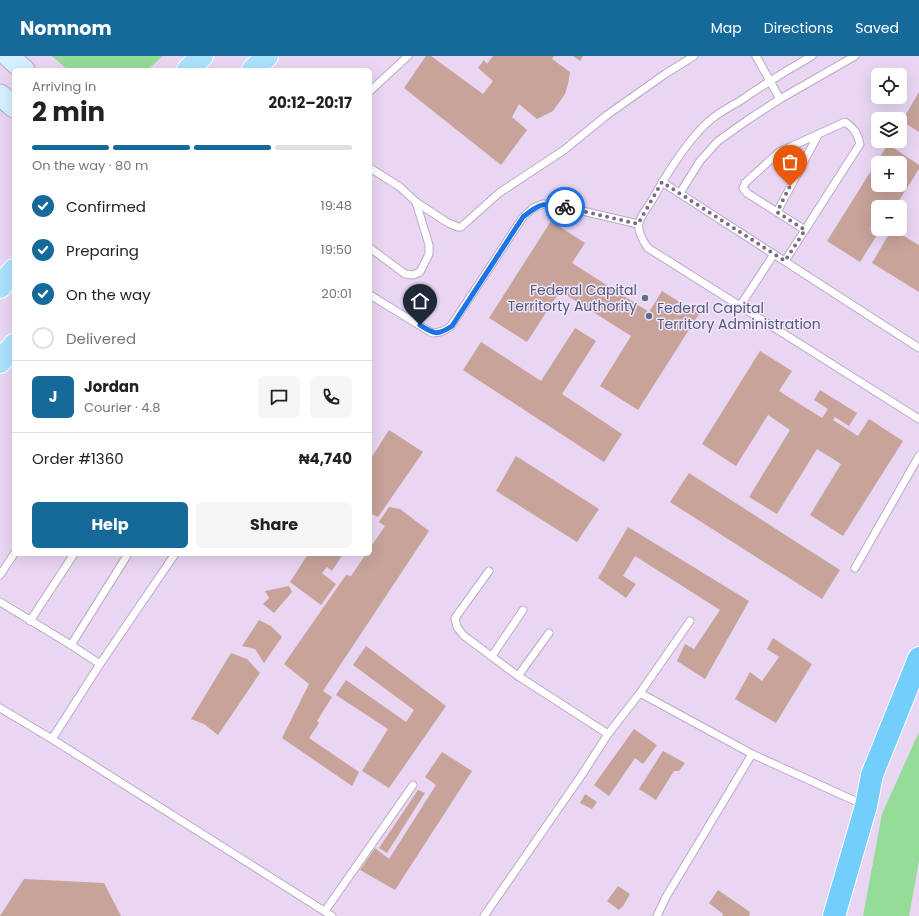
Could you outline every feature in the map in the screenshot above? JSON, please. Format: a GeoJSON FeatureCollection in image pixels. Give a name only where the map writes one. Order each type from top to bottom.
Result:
{"type":"FeatureCollection","features":[{"type":"Feature","properties":{"kind":"highway"},"geometry":{"type":"LineString","coordinates":[[834,916],[866,806],[872,775],[919,658]]}},
{"type":"Feature","properties":{"kind":"main road"},"geometry":{"type":"LineString","coordinates":[[190,68],[202,56]]}},
{"type":"Feature","properties":{"kind":"main road"},"geometry":{"type":"LineString","coordinates":[[255,68],[267,56]]}},
{"type":"Feature","properties":{"kind":"main road"},"geometry":{"type":"LineString","coordinates":[[0,287],[12,272]]}},
{"type":"Feature","properties":{"kind":"main road"},"geometry":{"type":"LineString","coordinates":[[0,362],[12,347]]}},
{"type":"Feature","properties":{"kind":"street"},"geometry":{"type":"LineString","coordinates":[[8,56],[22,68]]}},
{"type":"Feature","properties":{"kind":"street"},"geometry":{"type":"LineString","coordinates":[[0,95],[12,105]]}},
{"type":"Feature","properties":{"kind":"lane"},"geometry":{"type":"LineString","coordinates":[[372,89],[408,56]]}},
{"type":"Feature","properties":{"kind":"lane"},"geometry":{"type":"LineString","coordinates":[[372,169],[400,187],[416,202],[448,223],[461,227],[499,193],[564,150],[607,115],[665,74],[694,56]]}},
{"type":"Feature","properties":{"kind":"lane"},"geometry":{"type":"LineString","coordinates":[[756,56],[780,99]]}},
{"type":"Feature","properties":{"kind":"lane"},"geometry":{"type":"LineString","coordinates":[[812,56],[770,80],[713,118],[704,127],[686,146],[662,182],[638,224],[641,236],[648,248],[919,419]]}},
{"type":"Feature","properties":{"kind":"lane"},"geometry":{"type":"LineString","coordinates":[[680,193],[700,161],[718,141],[780,99],[855,56]]}},
{"type":"Feature","properties":{"kind":"lane"},"geometry":{"type":"LineString","coordinates":[[785,261],[805,230],[860,144],[858,134],[853,127],[845,122],[779,152],[745,183],[743,188],[747,193],[805,230]]}},
{"type":"Feature","properties":{"kind":"lane"},"geometry":{"type":"LineString","coordinates":[[777,212],[818,135]]}},
{"type":"Feature","properties":{"kind":"lane"},"geometry":{"type":"LineString","coordinates":[[662,182],[919,348]]}},
{"type":"Feature","properties":{"kind":"lane"},"geometry":{"type":"LineString","coordinates":[[372,249],[405,274],[413,275],[420,272],[429,254],[427,240],[416,202]]}},
{"type":"Feature","properties":{"kind":"lane"},"geometry":{"type":"LineString","coordinates":[[372,296],[432,333],[438,333],[445,331],[452,326],[523,217],[533,208],[543,204],[557,205],[638,224]]}},
{"type":"Feature","properties":{"kind":"lane"},"geometry":{"type":"LineString","coordinates":[[740,306],[774,254]]}},
{"type":"Feature","properties":{"kind":"lane"},"geometry":{"type":"LineString","coordinates":[[855,568],[919,456]]}},
{"type":"Feature","properties":{"kind":"lane"},"geometry":{"type":"LineString","coordinates":[[0,575],[13,556]]}},
{"type":"Feature","properties":{"kind":"lane"},"geometry":{"type":"LineString","coordinates":[[30,621],[73,556]]}},
{"type":"Feature","properties":{"kind":"lane"},"geometry":{"type":"LineString","coordinates":[[71,645],[127,556]]}},
{"type":"Feature","properties":{"kind":"lane"},"geometry":{"type":"LineString","coordinates":[[52,739],[100,664],[174,556]]}},
{"type":"Feature","properties":{"kind":"lane"},"geometry":{"type":"LineString","coordinates":[[489,571],[455,618],[457,626],[463,634],[518,676],[608,734]]}},
{"type":"Feature","properties":{"kind":"lane"},"geometry":{"type":"LineString","coordinates":[[0,602],[100,664]]}},
{"type":"Feature","properties":{"kind":"lane"},"geometry":{"type":"LineString","coordinates":[[492,656],[523,610]]}},
{"type":"Feature","properties":{"kind":"lane"},"geometry":{"type":"LineString","coordinates":[[484,916],[583,773],[608,734],[640,693],[690,621]]}},
{"type":"Feature","properties":{"kind":"lane"},"geometry":{"type":"LineString","coordinates":[[518,676],[549,633]]}},
{"type":"Feature","properties":{"kind":"lane"},"geometry":{"type":"LineString","coordinates":[[640,693],[752,754],[866,806]]}},
{"type":"Feature","properties":{"kind":"lane"},"geometry":{"type":"LineString","coordinates":[[0,708],[52,739],[332,916]]}},
{"type":"Feature","properties":{"kind":"lane"},"geometry":{"type":"LineString","coordinates":[[657,916],[666,897],[752,754]]}},
{"type":"Feature","properties":{"kind":"lane"},"geometry":{"type":"LineString","coordinates":[[325,911],[413,785]]}},
{"type":"Feature","properties":{"kind":"green space"},"geometry":{"type":"Polygon","coordinates":[[[52,56],[163,56],[149,68],[66,68],[52,56]]]}},
{"type":"Feature","properties":{"kind":"green space"},"geometry":{"type":"Polygon","coordinates":[[[919,732],[919,861],[909,916],[863,916],[882,814],[919,732]]]}},
{"type":"Feature","properties":{"kind":"building"},"geometry":{"type":"Polygon","coordinates":[[[426,56],[431,56],[483,94],[493,81],[478,68],[484,60],[487,64],[493,56],[554,56],[552,59],[570,72],[565,94],[553,111],[537,119],[519,104],[512,117],[527,130],[501,165],[404,88],[426,56]]]}},
{"type":"Feature","properties":{"kind":"building"},"geometry":{"type":"Polygon","coordinates":[[[573,56],[583,56],[580,61],[573,56]]]}},
{"type":"Feature","properties":{"kind":"building"},"geometry":{"type":"Polygon","coordinates":[[[919,92],[919,132],[907,124],[907,112],[919,92]]]}},
{"type":"Feature","properties":{"kind":"building"},"geometry":{"type":"Polygon","coordinates":[[[885,148],[894,148],[906,156],[880,156],[885,148]]]}},
{"type":"Feature","properties":{"kind":"building"},"geometry":{"type":"Polygon","coordinates":[[[907,157],[919,165],[919,169],[907,188],[907,157]]]}},
{"type":"Feature","properties":{"kind":"building"},"geometry":{"type":"Polygon","coordinates":[[[871,171],[871,192],[904,192],[899,200],[871,200],[871,236],[877,236],[860,262],[827,241],[871,171]]]}},
{"type":"Feature","properties":{"kind":"building","name":"Federal Capital Territory Administration"},"geometry":{"type":"Polygon","coordinates":[[[551,221],[585,243],[572,263],[649,312],[662,291],[699,314],[638,410],[600,386],[631,336],[560,291],[527,342],[489,318],[551,221]]]}},
{"type":"Feature","properties":{"kind":"building"},"geometry":{"type":"Polygon","coordinates":[[[888,236],[904,236],[919,245],[919,292],[872,263],[888,236]]]}},
{"type":"Feature","properties":{"kind":"building"},"geometry":{"type":"Polygon","coordinates":[[[575,328],[596,341],[562,394],[622,434],[604,462],[463,370],[481,342],[541,381],[575,328]]]}},
{"type":"Feature","properties":{"kind":"building"},"geometry":{"type":"Polygon","coordinates":[[[760,351],[792,371],[779,391],[822,418],[828,409],[814,400],[820,390],[857,413],[849,426],[835,417],[833,420],[858,436],[869,419],[903,441],[843,536],[810,515],[841,464],[817,449],[777,514],[749,497],[790,430],[768,415],[736,466],[702,444],[760,351]]]}},
{"type":"Feature","properties":{"kind":"building"},"geometry":{"type":"Polygon","coordinates":[[[389,430],[423,452],[378,517],[372,514],[372,457],[389,430]]]}},
{"type":"Feature","properties":{"kind":"building"},"geometry":{"type":"Polygon","coordinates":[[[516,456],[599,509],[577,542],[496,491],[516,456]]]}},
{"type":"Feature","properties":{"kind":"building"},"geometry":{"type":"Polygon","coordinates":[[[689,473],[840,570],[822,599],[670,502],[689,473]]]}},
{"type":"Feature","properties":{"kind":"building"},"geometry":{"type":"Polygon","coordinates":[[[389,507],[400,509],[429,531],[323,691],[332,697],[317,721],[319,723],[309,738],[359,772],[352,786],[282,738],[309,684],[284,664],[346,575],[351,576],[365,556],[372,556],[372,545],[385,526],[379,522],[389,507]]]}},
{"type":"Feature","properties":{"kind":"building"},"geometry":{"type":"Polygon","coordinates":[[[628,527],[749,601],[705,679],[677,661],[685,644],[694,649],[720,610],[635,556],[623,576],[636,584],[626,598],[598,578],[628,527]]]}},
{"type":"Feature","properties":{"kind":"building"},"geometry":{"type":"Polygon","coordinates":[[[307,556],[342,556],[332,571],[327,567],[322,573],[336,584],[321,605],[290,582],[307,556]]]}},
{"type":"Feature","properties":{"kind":"building"},"geometry":{"type":"Polygon","coordinates":[[[289,586],[292,592],[274,613],[263,604],[269,598],[265,591],[289,586]]]}},
{"type":"Feature","properties":{"kind":"building"},"geometry":{"type":"Polygon","coordinates":[[[259,620],[271,626],[282,637],[264,663],[255,649],[242,646],[259,620]]]}},
{"type":"Feature","properties":{"kind":"building"},"geometry":{"type":"Polygon","coordinates":[[[773,638],[812,664],[776,723],[735,699],[750,672],[762,681],[779,657],[767,649],[773,638]]]}},
{"type":"Feature","properties":{"kind":"building"},"geometry":{"type":"Polygon","coordinates":[[[366,646],[446,706],[389,788],[362,771],[388,729],[336,695],[346,680],[406,722],[414,710],[353,665],[366,646]]]}},
{"type":"Feature","properties":{"kind":"building"},"geometry":{"type":"Polygon","coordinates":[[[231,653],[247,659],[260,673],[218,735],[204,724],[191,719],[231,653]]]}},
{"type":"Feature","properties":{"kind":"building"},"geometry":{"type":"Polygon","coordinates":[[[634,729],[657,745],[643,764],[635,758],[609,796],[594,785],[634,729]]]}},
{"type":"Feature","properties":{"kind":"building"},"geometry":{"type":"Polygon","coordinates":[[[663,751],[685,763],[679,771],[674,771],[656,800],[639,789],[663,751]]]}},
{"type":"Feature","properties":{"kind":"building"},"geometry":{"type":"Polygon","coordinates":[[[442,752],[472,771],[395,890],[360,870],[375,848],[389,859],[436,785],[425,777],[442,752]]]}},
{"type":"Feature","properties":{"kind":"building"},"geometry":{"type":"Polygon","coordinates":[[[418,790],[425,793],[387,853],[379,848],[418,790]]]}},
{"type":"Feature","properties":{"kind":"building"},"geometry":{"type":"Polygon","coordinates":[[[585,794],[597,802],[592,809],[580,803],[585,794]]]}},
{"type":"Feature","properties":{"kind":"building"},"geometry":{"type":"Polygon","coordinates":[[[24,879],[104,883],[121,916],[0,916],[24,879]]]}},
{"type":"Feature","properties":{"kind":"building"},"geometry":{"type":"Polygon","coordinates":[[[618,886],[630,894],[619,910],[607,901],[618,886]]]}},
{"type":"Feature","properties":{"kind":"building"},"geometry":{"type":"Polygon","coordinates":[[[718,890],[750,912],[749,916],[722,916],[723,914],[709,903],[718,890]]]}},
{"type":"Feature","properties":{"kind":"way so far"},"geometry":{"type":"LineString","coordinates":[[565,207],[638,224],[662,182],[785,261],[805,230],[777,212],[790,186]]}},
{"type":"Feature","properties":{"kind":"place","name":"Federal Capital Territorty Authority"},"geometry":{"type":"Point","coordinates":[645,298]}},
{"type":"Feature","properties":{"kind":"place","name":"Federal Capital Territory Administration"},"geometry":{"type":"Point","coordinates":[649,316]}},
{"type":"Feature","properties":{"kind":"route"},"geometry":{"type":"LineString","coordinates":[[420,325],[432,333],[445,331],[452,326],[523,217],[533,208],[543,204],[565,207]]}}]}
